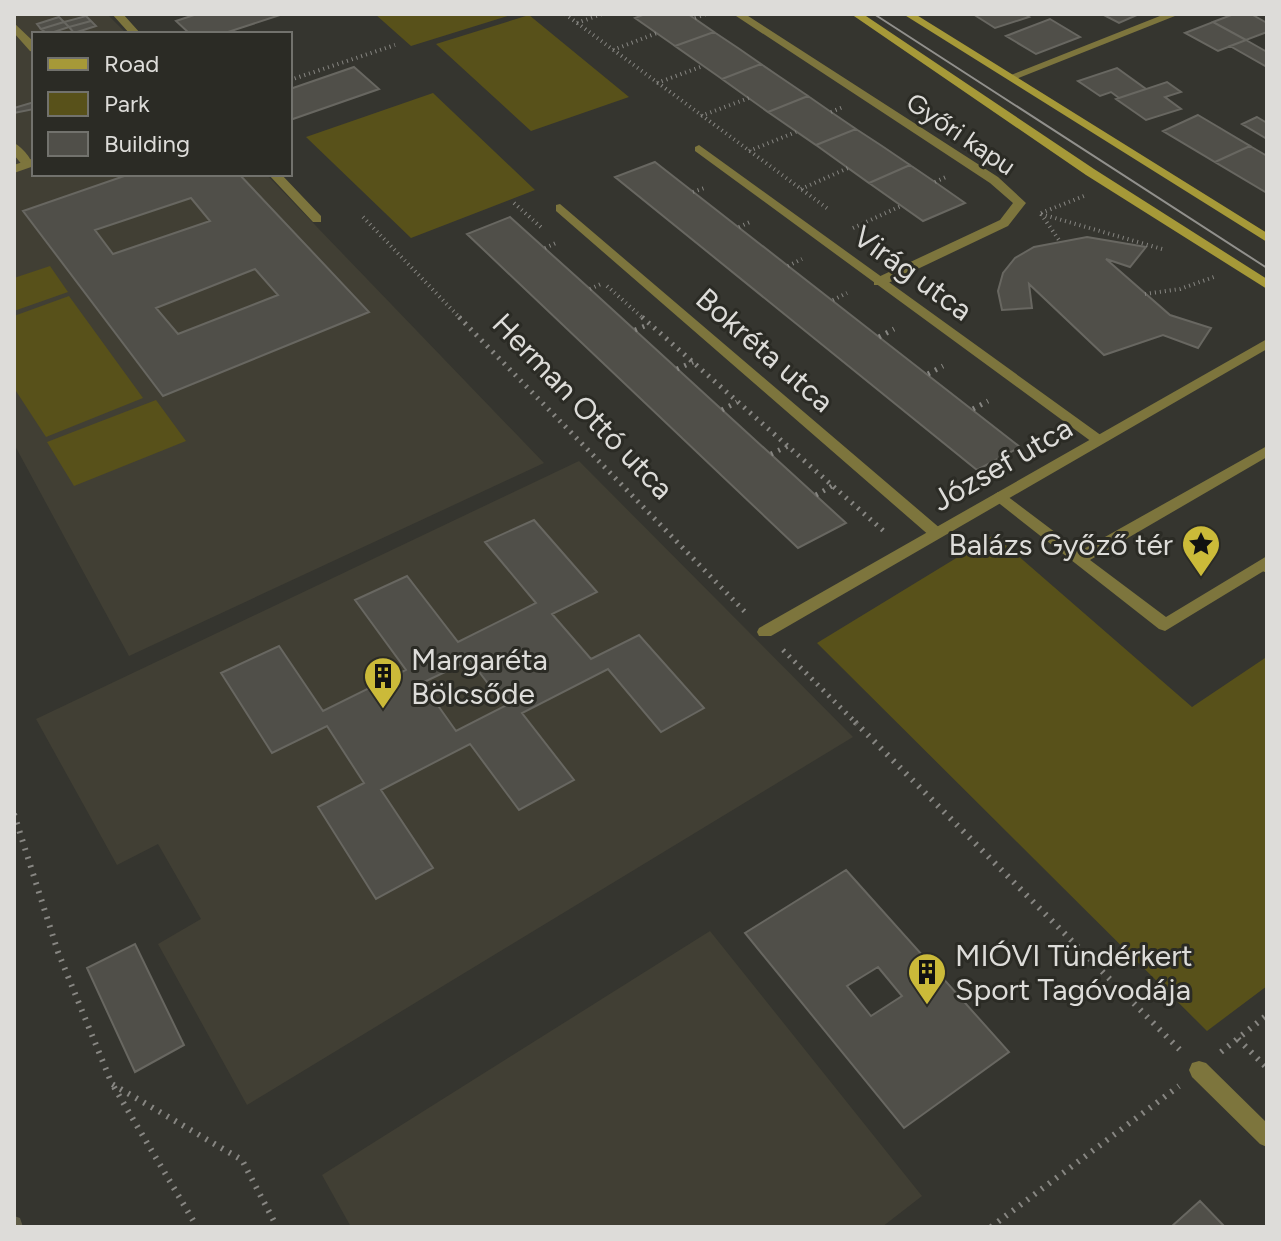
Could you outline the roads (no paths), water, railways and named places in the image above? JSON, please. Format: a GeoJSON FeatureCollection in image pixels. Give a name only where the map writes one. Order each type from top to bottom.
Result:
{"type":"FeatureCollection","features":[{"type":"Feature","properties":{"kind":"street"},"geometry":{"type":"LineString","coordinates":[[117,14],[134,32]]}},
{"type":"Feature","properties":{"kind":"street","name":"Győri kapu"},"geometry":{"type":"LineString","coordinates":[[738,14],[994,180],[1020,203],[1004,223],[879,282]]}},
{"type":"Feature","properties":{"kind":"street","name":"Győri kapu"},"geometry":{"type":"LineString","coordinates":[[856,14],[1090,172],[1267,285]]}},
{"type":"Feature","properties":{"kind":"street"},"geometry":{"type":"LineString","coordinates":[[908,14],[1267,238]]}},
{"type":"Feature","properties":{"kind":"street"},"geometry":{"type":"LineString","coordinates":[[1012,77],[1175,14]]}},
{"type":"Feature","properties":{"kind":"street"},"geometry":{"type":"LineString","coordinates":[[14,26],[32,47]]}},
{"type":"Feature","properties":{"kind":"street"},"geometry":{"type":"LineString","coordinates":[[14,147],[31,163],[14,169]]}},
{"type":"Feature","properties":{"kind":"street","name":"Virág utca"},"geometry":{"type":"LineString","coordinates":[[699,149],[1097,439]]}},
{"type":"Feature","properties":{"kind":"street"},"geometry":{"type":"LineString","coordinates":[[276,176],[317,219]]}},
{"type":"Feature","properties":{"kind":"street","name":"Bokréta utca"},"geometry":{"type":"LineString","coordinates":[[560,208],[936,533]]}},
{"type":"Feature","properties":{"kind":"street","name":"József utca"},"geometry":{"type":"LineString","coordinates":[[765,632],[1267,343]]}},
{"type":"Feature","properties":{"kind":"street"},"geometry":{"type":"LineString","coordinates":[[1079,559],[1267,451]]}},
{"type":"Feature","properties":{"kind":"street"},"geometry":{"type":"LineString","coordinates":[[998,497],[1165,625],[1266,565]]}},
{"type":"Feature","properties":{"kind":"street"},"geometry":{"type":"LineString","coordinates":[[1199,1070],[1267,1137]]}},
{"type":"Feature","properties":{"kind":"tram line"},"geometry":{"type":"LineString","coordinates":[[874,14],[1267,268]]}},
{"type":"Feature","properties":{"kind":"place","name":"Balázs Győző tér"},"geometry":{"type":"Point","coordinates":[1201,578]}},
{"type":"Feature","properties":{"kind":"place","name":"Margaréta Bölcsőde"},"geometry":{"type":"Point","coordinates":[383,710]}},
{"type":"Feature","properties":{"kind":"place","name":"MIÓVI Tündérkert Sport Tagóvodája"},"geometry":{"type":"Point","coordinates":[927,1006]}}]}
